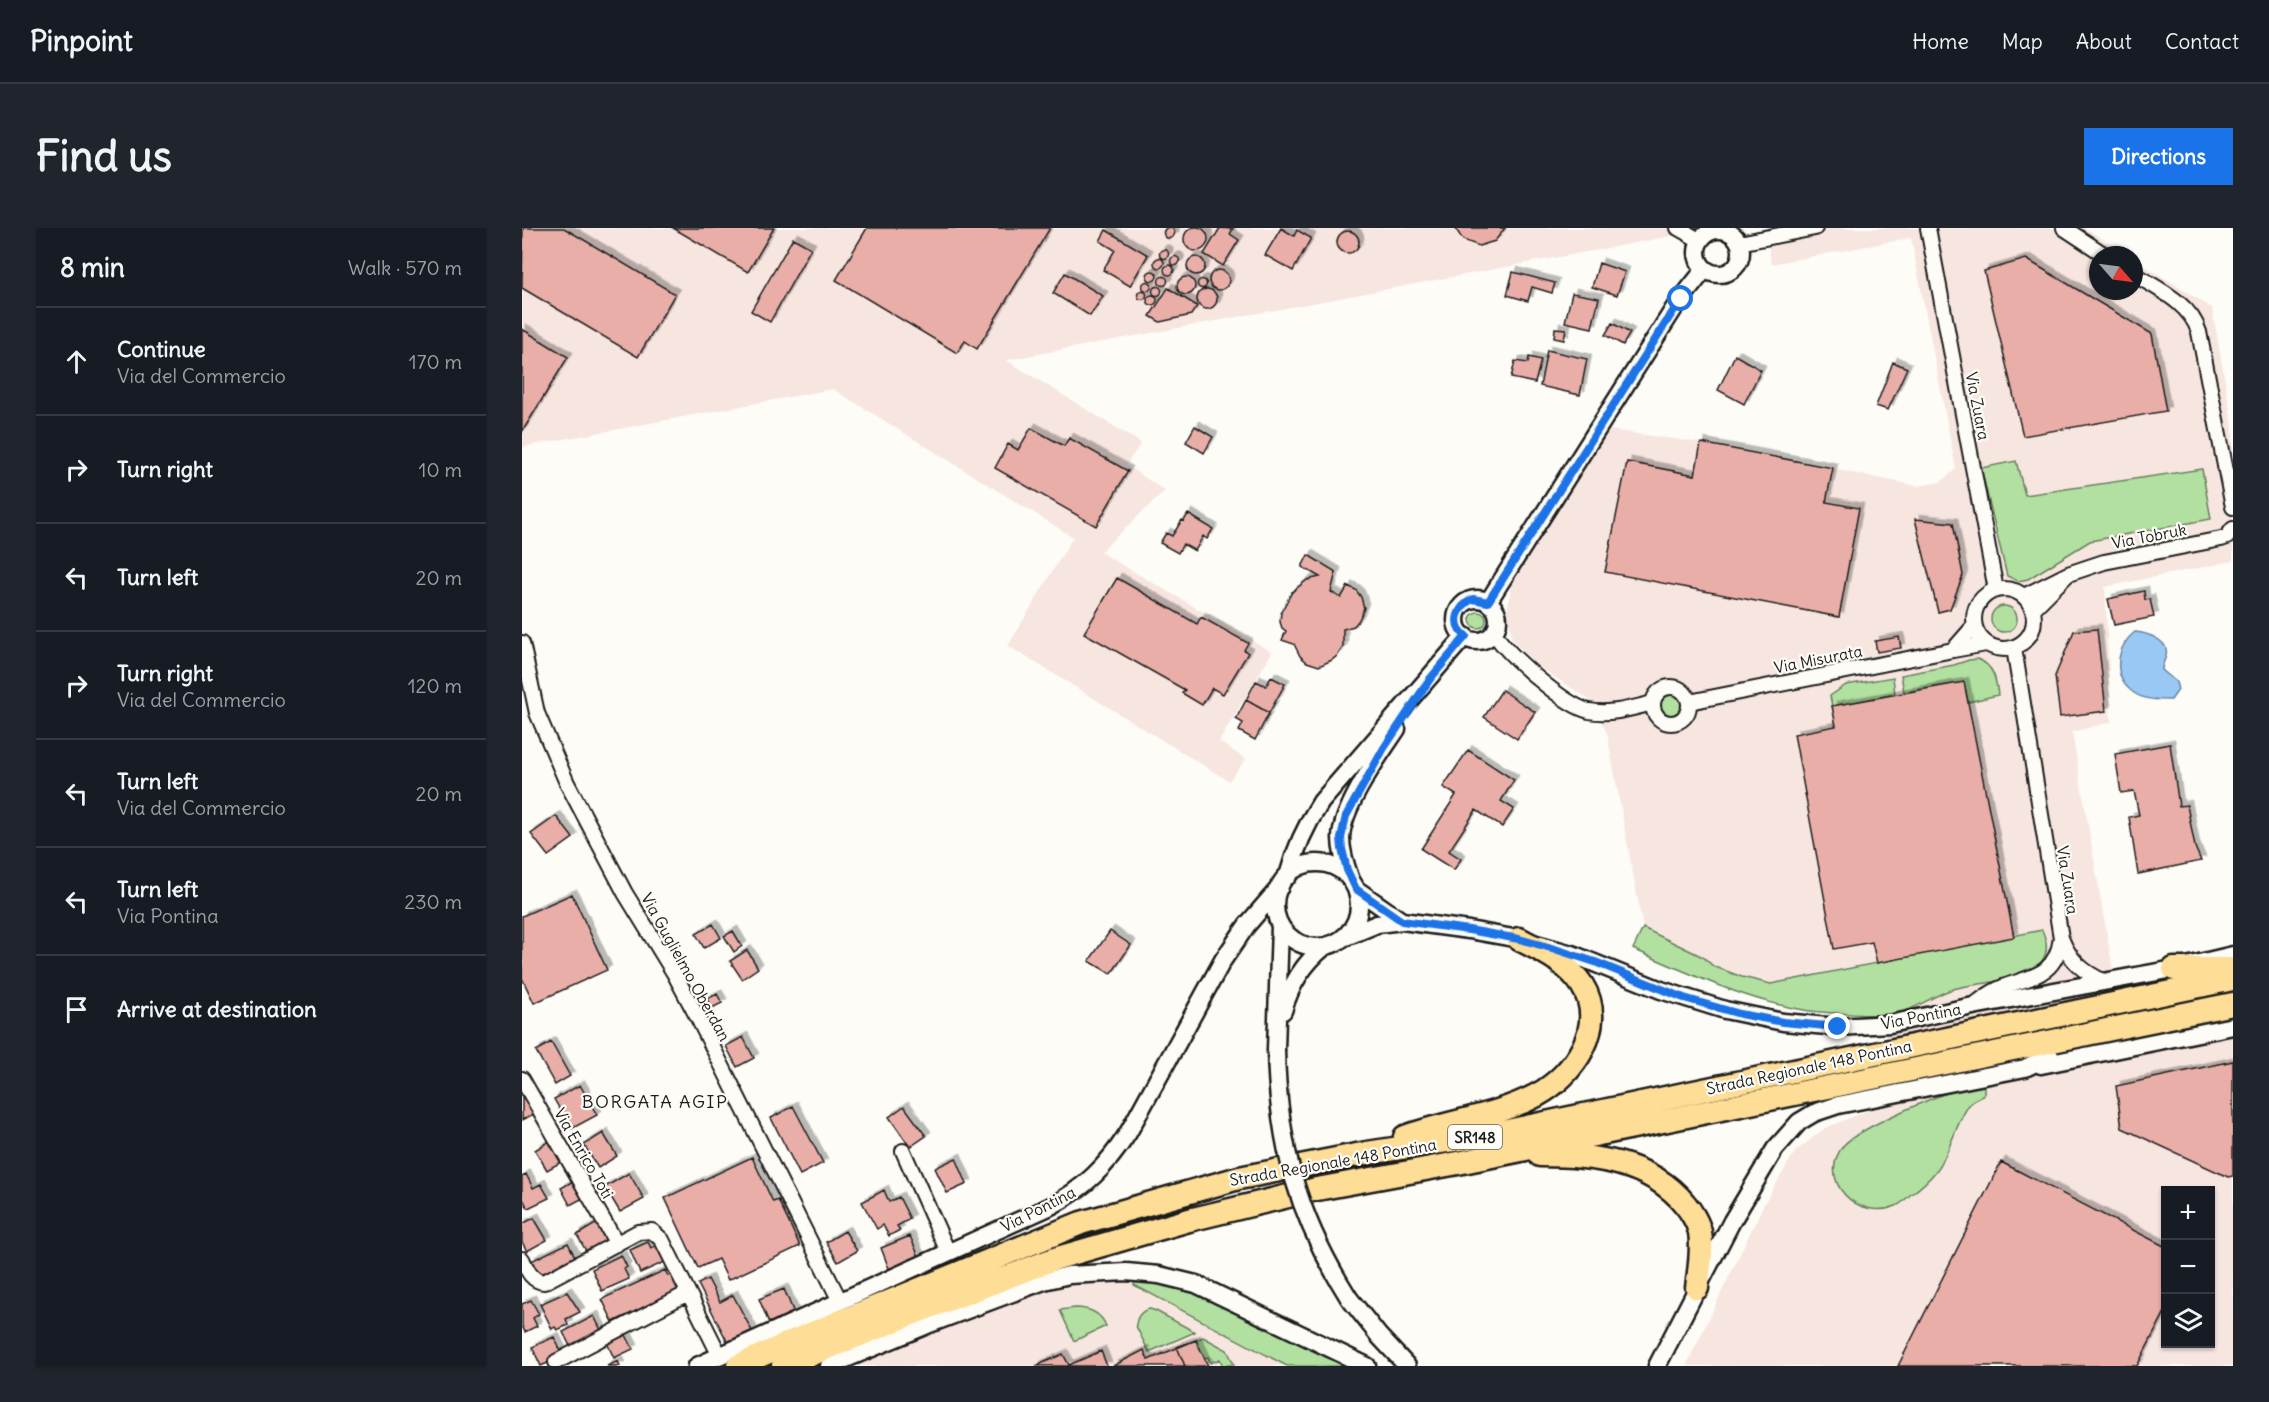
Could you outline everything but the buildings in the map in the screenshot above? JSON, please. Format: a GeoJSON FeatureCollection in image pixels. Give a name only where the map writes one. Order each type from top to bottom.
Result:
{"type":"FeatureCollection","features":[{"type":"Feature","properties":{"kind":"highway"},"geometry":{"type":"LineString","coordinates":[[1368,1153],[1418,1132],[1499,1110],[1529,1099],[1549,1088],[1576,1060],[1586,1041],[1591,1024],[1591,1010],[1586,992],[1570,971],[1553,957],[1519,939]]}},
{"type":"Feature","properties":{"kind":"highway"},"geometry":{"type":"LineString","coordinates":[[2174,969],[2233,969]]}},
{"type":"Feature","properties":{"kind":"highway","name":"Strada Regionale 148 Pontina"},"geometry":{"type":"LineString","coordinates":[[729,1361],[793,1341],[1081,1223],[1239,1178],[1368,1153],[1493,1134],[2233,979]]}},
{"type":"Feature","properties":{"kind":"highway","name":"Strada Regionale 148 Pontina"},"geometry":{"type":"LineString","coordinates":[[783,1366],[1054,1259],[1224,1211],[1317,1189],[1458,1163],[2233,1004]]}},
{"type":"Feature","properties":{"kind":"highway"},"geometry":{"type":"LineString","coordinates":[[2050,1056],[2109,1029]]}},
{"type":"Feature","properties":{"kind":"highway"},"geometry":{"type":"LineString","coordinates":[[1458,1163],[1532,1155],[1569,1155],[1605,1159],[1653,1176],[1675,1191],[1689,1210],[1700,1231],[1701,1256],[1697,1288]]}},
{"type":"Feature","properties":{"kind":"street"},"geometry":{"type":"LineString","coordinates":[[1678,228],[1701,241]]}},
{"type":"Feature","properties":{"kind":"street"},"geometry":{"type":"LineString","coordinates":[[1733,234],[1741,257],[1732,270],[1721,274],[1705,269],[1698,255],[1701,241],[1712,231],[1720,230],[1733,234],[1815,228]]}},
{"type":"Feature","properties":{"kind":"street","name":"Via Zuara"},"geometry":{"type":"LineString","coordinates":[[1928,228],[1996,590]]}},
{"type":"Feature","properties":{"kind":"street"},"geometry":{"type":"LineString","coordinates":[[2064,228],[2091,246]]}},
{"type":"Feature","properties":{"kind":"street"},"geometry":{"type":"LineString","coordinates":[[1488,602],[1675,307],[1705,269]]}},
{"type":"Feature","properties":{"kind":"street"},"geometry":{"type":"LineString","coordinates":[[2143,280],[2185,307],[2199,328],[2233,507]]}},
{"type":"Feature","properties":{"kind":"street","name":"Via Tobruk"},"geometry":{"type":"LineString","coordinates":[[2024,596],[2068,574],[2111,560],[2221,539],[2227,537],[2233,529]]}},
{"type":"Feature","properties":{"kind":"street","name":"Via Tobruk"},"geometry":{"type":"LineString","coordinates":[[2033,609],[2068,574]]}},
{"type":"Feature","properties":{"kind":"street"},"geometry":{"type":"LineString","coordinates":[[2006,589],[2024,596],[2033,609],[2033,628],[2029,637],[2014,648],[2004,650],[1986,644],[1974,626],[1976,608],[1981,600],[1996,590],[2006,589]]}},
{"type":"Feature","properties":{"kind":"street"},"geometry":{"type":"LineString","coordinates":[[1473,599],[1488,602],[1498,615],[1494,633],[1481,640],[1470,639],[1466,636],[1458,627],[1457,620],[1461,607],[1473,599]]}},
{"type":"Feature","properties":{"kind":"street"},"geometry":{"type":"LineString","coordinates":[[1953,650],[1974,626]]}},
{"type":"Feature","properties":{"kind":"street"},"geometry":{"type":"LineString","coordinates":[[1494,633],[1510,654],[1565,699],[1583,709],[1617,711],[1653,703]]}},
{"type":"Feature","properties":{"kind":"street"},"geometry":{"type":"LineString","coordinates":[[1407,1366],[1379,1336],[1349,1298],[1327,1263],[1310,1227],[1293,1179],[1278,1105],[1276,1050],[1280,925],[1276,912],[1276,899],[1305,828],[1321,802],[1466,636]]}},
{"type":"Feature","properties":{"kind":"street","name":"Via Guglielmo Oberdan"},"geometry":{"type":"LineString","coordinates":[[522,643],[540,722],[567,783],[625,893],[674,973],[700,1022],[840,1301]]}},
{"type":"Feature","properties":{"kind":"street","name":"Via Misurata"},"geometry":{"type":"LineString","coordinates":[[1689,702],[1986,644]]}},
{"type":"Feature","properties":{"kind":"street","name":"Via Zuara"},"geometry":{"type":"LineString","coordinates":[[2014,648],[2061,938],[2069,956],[2081,969],[2105,982]]}},
{"type":"Feature","properties":{"kind":"street"},"geometry":{"type":"LineString","coordinates":[[1276,1050],[1279,1026],[1291,989],[1307,963],[1324,947],[1343,938],[1357,920],[1359,910],[1354,885],[1342,849],[1341,838],[1346,816],[1384,748],[1430,679]]}},
{"type":"Feature","properties":{"kind":"street"},"geometry":{"type":"LineString","coordinates":[[1668,687],[1673,687],[1683,692],[1689,702],[1689,708],[1683,718],[1666,722],[1656,715],[1653,703],[1658,693],[1668,687]]}},
{"type":"Feature","properties":{"kind":"street"},"geometry":{"type":"LineString","coordinates":[[1284,881],[1301,866],[1317,863],[1334,867],[1354,885]]}},
{"type":"Feature","properties":{"kind":"street","name":"Via Pontina"},"geometry":{"type":"LineString","coordinates":[[697,1366],[729,1361],[840,1301],[1063,1200],[1090,1181],[1104,1167],[1128,1133],[1223,960],[1252,919],[1284,881]]}},
{"type":"Feature","properties":{"kind":"street","name":"Via Pontina"},"geometry":{"type":"LineString","coordinates":[[1354,885],[1402,921]]}},
{"type":"Feature","properties":{"kind":"street","name":"Via Pontina"},"geometry":{"type":"LineString","coordinates":[[1343,938],[1377,924],[1402,921],[1519,939],[1578,956],[1684,998],[1740,1014],[1783,1022],[1838,1027],[1873,1026],[2174,969],[2233,955]]}},
{"type":"Feature","properties":{"kind":"street"},"geometry":{"type":"LineString","coordinates":[[1280,925],[1298,943],[1311,947],[1324,947]]}},
{"type":"Feature","properties":{"kind":"street","name":"Via Zuara"},"geometry":{"type":"LineString","coordinates":[[1974,1006],[1994,990],[2042,973],[2057,956],[2061,938]]}},
{"type":"Feature","properties":{"kind":"street"},"geometry":{"type":"LineString","coordinates":[[1657,1365],[1760,1172],[1775,1149],[1799,1122],[1814,1113],[1838,1105],[2233,1026]]}},
{"type":"Feature","properties":{"kind":"street"},"geometry":{"type":"LineString","coordinates":[[2025,1068],[2050,1056]]}},
{"type":"Feature","properties":{"kind":"street","name":"Via Enrico Toti"},"geometry":{"type":"LineString","coordinates":[[522,1079],[617,1244]]}},
{"type":"Feature","properties":{"kind":"street"},"geometry":{"type":"LineString","coordinates":[[903,1151],[948,1252]]}},
{"type":"Feature","properties":{"kind":"street"},"geometry":{"type":"LineString","coordinates":[[522,1259],[531,1277],[539,1282],[552,1280],[642,1231],[652,1231],[662,1240],[688,1293],[729,1361]]}},
{"type":"Feature","properties":{"kind":"street"},"geometry":{"type":"LineString","coordinates":[[829,1366],[1028,1286],[1060,1277],[1115,1272],[1159,1275],[1196,1284],[1367,1366]]}},
{"type":"Feature","properties":{"kind":"street"},"geometry":{"type":"LineString","coordinates":[[556,1362],[688,1293]]}},
{"type":"Feature","properties":{"kind":"shaded area"},"geometry":{"type":"Polygon","coordinates":[[[522,228],[1715,228],[1006,360],[1141,443],[1126,465],[1165,491],[1100,552],[1272,652],[1219,742],[1246,759],[1229,781],[1008,646],[1073,537],[833,389],[522,447],[522,228]]]}},
{"type":"Feature","properties":{"kind":"shaded area"},"geometry":{"type":"Polygon","coordinates":[[[1766,228],[2085,228],[2114,246],[2089,246],[2089,300],[2143,300],[2143,265],[2212,308],[2233,427],[2233,561],[2105,587],[2111,722],[2072,732],[2124,1034],[2233,1014],[2233,1366],[1686,1366],[1764,1204],[1795,1152],[1825,1128],[1897,1099],[1882,1015],[1805,1010],[1724,988],[1633,949],[1643,928],[1607,733],[1590,700],[1535,664],[1512,639],[1507,613],[1512,579],[1610,430],[1701,443],[1918,486],[1941,482],[1956,469],[1911,238],[1771,264],[1766,228]]]}},
{"type":"Feature","properties":{"kind":"shaded area"},"geometry":{"type":"Polygon","coordinates":[[[1046,1273],[1196,1286],[1356,1366],[812,1366],[1046,1273]]]}},
{"type":"Feature","properties":{"kind":"green space"},"geometry":{"type":"Polygon","coordinates":[[[2016,461],[2025,495],[2202,469],[2211,519],[2090,541],[2028,579],[2018,581],[2007,576],[1981,468],[2016,461]]]}},
{"type":"Feature","properties":{"kind":"green space"},"geometry":{"type":"Polygon","coordinates":[[[2004,606],[2013,610],[2017,619],[2013,628],[2004,632],[1995,628],[1991,619],[1995,610],[2004,606]]]}},
{"type":"Feature","properties":{"kind":"green space"},"geometry":{"type":"Polygon","coordinates":[[[1475,612],[1481,612],[1486,620],[1484,626],[1475,628],[1470,623],[1470,617],[1475,612]]]}},
{"type":"Feature","properties":{"kind":"green space"},"geometry":{"type":"Polygon","coordinates":[[[1978,659],[1991,669],[1998,695],[1968,702],[1964,682],[1904,692],[1901,675],[1978,659]]]}},
{"type":"Feature","properties":{"kind":"green space"},"geometry":{"type":"Polygon","coordinates":[[[1893,677],[1895,694],[1832,706],[1830,696],[1846,685],[1893,677]]]}},
{"type":"Feature","properties":{"kind":"green space"},"geometry":{"type":"Polygon","coordinates":[[[1671,694],[1679,697],[1682,705],[1679,713],[1671,716],[1663,713],[1660,705],[1663,697],[1671,694]]]}},
{"type":"Feature","properties":{"kind":"green space"},"geometry":{"type":"Polygon","coordinates":[[[1643,928],[1703,957],[1713,966],[1742,977],[1771,984],[2042,930],[2046,948],[2042,961],[2032,970],[2016,976],[1950,990],[1900,1013],[1853,1014],[1812,1011],[1760,1000],[1696,976],[1633,949],[1643,928]]]}},
{"type":"Feature","properties":{"kind":"green space"},"geometry":{"type":"Polygon","coordinates":[[[1984,1085],[1984,1095],[1970,1104],[1964,1112],[1946,1155],[1937,1170],[1902,1203],[1882,1209],[1868,1208],[1855,1203],[1845,1195],[1838,1185],[1835,1172],[1836,1159],[1843,1146],[1850,1140],[1890,1117],[1934,1098],[1953,1091],[1984,1085]]]}},
{"type":"Feature","properties":{"kind":"green space"},"geometry":{"type":"Polygon","coordinates":[[[1135,1282],[1158,1284],[1184,1291],[1185,1287],[1241,1312],[1346,1366],[1287,1366],[1134,1285],[1135,1282]]]}},
{"type":"Feature","properties":{"kind":"green space"},"geometry":{"type":"Polygon","coordinates":[[[1075,1308],[1094,1312],[1106,1326],[1074,1341],[1060,1310],[1075,1308]]]}},
{"type":"Feature","properties":{"kind":"green space"},"geometry":{"type":"Polygon","coordinates":[[[1150,1309],[1195,1332],[1149,1352],[1136,1326],[1140,1314],[1150,1309]]]}},
{"type":"Feature","properties":{"kind":"green space"},"geometry":{"type":"Polygon","coordinates":[[[1203,1337],[1227,1350],[1234,1364],[1223,1366],[1220,1359],[1210,1363],[1208,1357],[1204,1358],[1196,1340],[1203,1337]]]}},
{"type":"Feature","properties":{"kind":"water"},"geometry":{"type":"Polygon","coordinates":[[[2135,632],[2156,638],[2165,646],[2166,656],[2162,670],[2176,682],[2178,690],[2171,700],[2142,697],[2134,693],[2122,679],[2119,671],[2120,654],[2135,632]]]}},
{"type":"Feature","properties":{"kind":"district","name":"BORGATA AGIP"},"geometry":{"type":"Point","coordinates":[655,1101]}},
{"type":"Feature","properties":{"kind":"route"},"geometry":{"type":"LineString","coordinates":[[1681,299],[1488,602],[1473,599],[1461,607],[1458,613],[1458,627],[1466,636],[1430,679],[1363,784],[1346,816],[1343,827],[1341,838],[1344,859],[1356,889],[1402,921],[1519,939],[1595,962],[1642,983],[1684,998],[1740,1014],[1783,1022],[1838,1027]]}}]}
